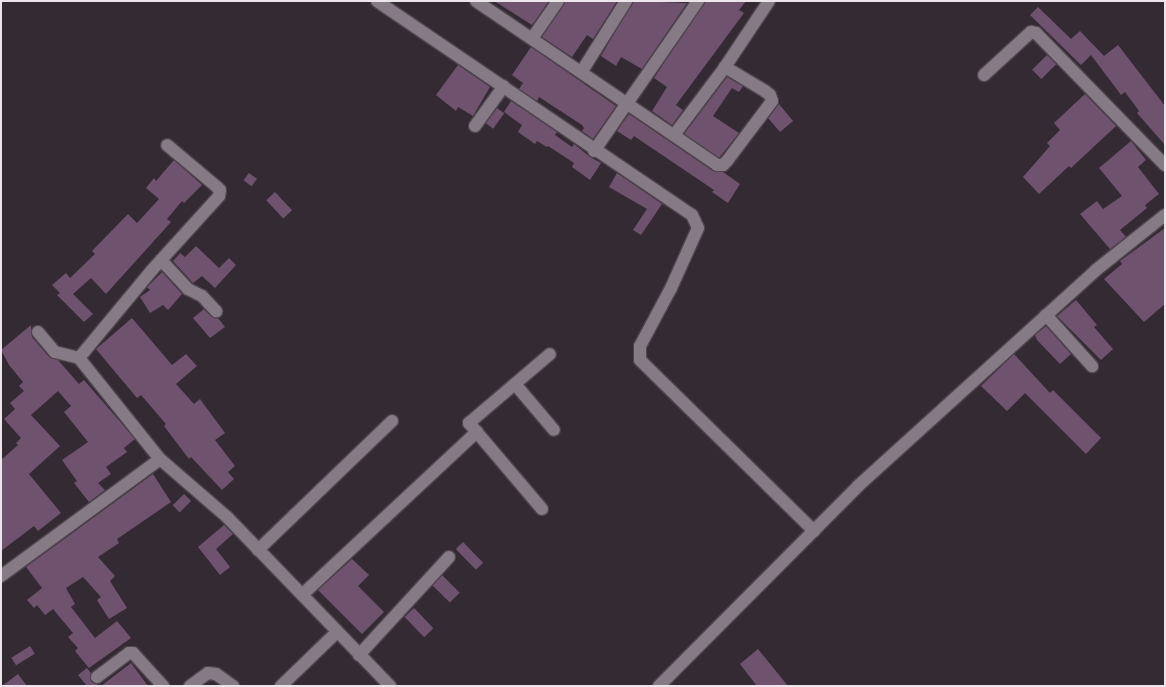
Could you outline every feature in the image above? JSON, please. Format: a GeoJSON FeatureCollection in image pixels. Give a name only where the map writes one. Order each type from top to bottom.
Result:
{"type":"FeatureCollection","features":[{"type":"Feature","properties":{"kind":"street"},"geometry":{"type":"LineString","coordinates":[[377,1],[504,86],[594,151],[692,215],[697,222],[698,228],[671,288],[640,346],[640,360],[814,531]]}},
{"type":"Feature","properties":{"kind":"street"},"geometry":{"type":"LineString","coordinates":[[533,37],[558,1]]}},
{"type":"Feature","properties":{"kind":"street"},"geometry":{"type":"LineString","coordinates":[[582,71],[626,1]]}},
{"type":"Feature","properties":{"kind":"street"},"geometry":{"type":"LineString","coordinates":[[594,151],[698,1]]}},
{"type":"Feature","properties":{"kind":"street"},"geometry":{"type":"LineString","coordinates":[[674,135],[725,67],[769,1]]}},
{"type":"Feature","properties":{"kind":"street"},"geometry":{"type":"LineString","coordinates":[[484,3],[628,104],[717,164],[723,165],[772,101],[770,95],[765,91],[725,67]]}},
{"type":"Feature","properties":{"kind":"street"},"geometry":{"type":"LineString","coordinates":[[984,74],[1031,32],[1036,33],[1165,165]]}},
{"type":"Feature","properties":{"kind":"street"},"geometry":{"type":"LineString","coordinates":[[475,126],[504,86]]}},
{"type":"Feature","properties":{"kind":"street"},"geometry":{"type":"LineString","coordinates":[[79,358],[161,260],[219,196],[220,190],[167,145]]}},
{"type":"Feature","properties":{"kind":"street"},"geometry":{"type":"LineString","coordinates":[[659,686],[858,486],[1096,270],[1165,215]]}},
{"type":"Feature","properties":{"kind":"street"},"geometry":{"type":"LineString","coordinates":[[161,260],[188,289],[202,296],[216,311]]}},
{"type":"Feature","properties":{"kind":"street"},"geometry":{"type":"LineString","coordinates":[[1046,315],[1092,366]]}},
{"type":"Feature","properties":{"kind":"street"},"geometry":{"type":"LineString","coordinates":[[38,332],[55,352],[79,358],[160,459],[226,517],[303,594],[359,655],[390,686]]}},
{"type":"Feature","properties":{"kind":"street"},"geometry":{"type":"LineString","coordinates":[[542,509],[469,423],[550,354]]}},
{"type":"Feature","properties":{"kind":"street"},"geometry":{"type":"LineString","coordinates":[[515,384],[554,430]]}},
{"type":"Feature","properties":{"kind":"street"},"geometry":{"type":"LineString","coordinates":[[258,550],[392,422]]}},
{"type":"Feature","properties":{"kind":"street"},"geometry":{"type":"LineString","coordinates":[[303,594],[477,432]]}},
{"type":"Feature","properties":{"kind":"street"},"geometry":{"type":"LineString","coordinates":[[1,576],[160,459]]}},
{"type":"Feature","properties":{"kind":"street"},"geometry":{"type":"LineString","coordinates":[[359,655],[449,557]]}},
{"type":"Feature","properties":{"kind":"street"},"geometry":{"type":"LineString","coordinates":[[281,686],[338,632]]}},
{"type":"Feature","properties":{"kind":"street"},"geometry":{"type":"LineString","coordinates":[[97,677],[129,653],[133,653],[163,686]]}},
{"type":"Feature","properties":{"kind":"street"},"geometry":{"type":"LineString","coordinates":[[190,686],[208,673],[216,674],[233,686]]}},
{"type":"Feature","properties":{"kind":"building"},"geometry":{"type":"Polygon","coordinates":[[[494,1],[549,1],[532,25],[494,1]]]}},
{"type":"Feature","properties":{"kind":"building"},"geometry":{"type":"Polygon","coordinates":[[[565,1],[617,1],[593,39],[587,35],[572,57],[542,37],[565,1]]]}},
{"type":"Feature","properties":{"kind":"building"},"geometry":{"type":"Polygon","coordinates":[[[633,1],[687,3],[642,69],[621,57],[616,66],[601,56],[633,1]]]}},
{"type":"Feature","properties":{"kind":"building"},"geometry":{"type":"Polygon","coordinates":[[[705,1],[746,1],[739,10],[744,13],[676,105],[683,110],[672,125],[652,111],[667,87],[654,78],[705,1]]]}},
{"type":"Feature","properties":{"kind":"building"},"geometry":{"type":"Polygon","coordinates":[[[1038,7],[1071,39],[1080,31],[1104,56],[1118,45],[1165,106],[1165,145],[1137,113],[1139,111],[1125,92],[1121,95],[1091,55],[1081,65],[1030,15],[1038,7]]]}},
{"type":"Feature","properties":{"kind":"building"},"geometry":{"type":"Polygon","coordinates":[[[531,47],[616,106],[593,139],[582,131],[584,128],[582,125],[539,97],[537,101],[519,89],[523,83],[512,75],[531,47]]]}},
{"type":"Feature","properties":{"kind":"building"},"geometry":{"type":"Polygon","coordinates":[[[1047,55],[1056,64],[1041,79],[1032,70],[1047,55]]]}},
{"type":"Feature","properties":{"kind":"building"},"geometry":{"type":"Polygon","coordinates":[[[458,65],[490,87],[473,116],[458,107],[456,111],[436,95],[458,65]]]}},
{"type":"Feature","properties":{"kind":"building"},"geometry":{"type":"Polygon","coordinates":[[[727,77],[743,86],[739,92],[732,88],[713,116],[739,133],[719,158],[684,134],[727,77]]]}},
{"type":"Feature","properties":{"kind":"building"},"geometry":{"type":"Polygon","coordinates":[[[1085,94],[1116,126],[1071,168],[1069,166],[1039,194],[1023,177],[1050,146],[1047,143],[1060,130],[1054,123],[1085,94]]]}},
{"type":"Feature","properties":{"kind":"building"},"geometry":{"type":"Polygon","coordinates":[[[511,101],[557,132],[555,135],[572,147],[574,144],[590,157],[601,163],[590,180],[572,167],[574,163],[565,157],[537,141],[535,144],[518,132],[522,125],[504,112],[511,101]]]}},
{"type":"Feature","properties":{"kind":"building"},"geometry":{"type":"Polygon","coordinates":[[[779,104],[793,121],[780,132],[768,118],[779,104]]]}},
{"type":"Feature","properties":{"kind":"building"},"geometry":{"type":"Polygon","coordinates":[[[497,108],[504,113],[493,129],[486,123],[497,108]]]}},
{"type":"Feature","properties":{"kind":"building"},"geometry":{"type":"Polygon","coordinates":[[[629,114],[713,171],[723,172],[740,184],[728,203],[712,192],[714,190],[634,136],[631,140],[617,131],[629,114]]]}},
{"type":"Feature","properties":{"kind":"building"},"geometry":{"type":"Polygon","coordinates":[[[1131,141],[1146,160],[1138,167],[1159,194],[1145,205],[1147,208],[1120,230],[1126,237],[1110,249],[1080,214],[1097,201],[1103,209],[1122,196],[1099,168],[1131,141]]]}},
{"type":"Feature","properties":{"kind":"building"},"geometry":{"type":"Polygon","coordinates":[[[174,160],[202,185],[184,203],[182,201],[167,219],[171,222],[106,294],[91,278],[73,294],[93,314],[84,322],[57,295],[60,293],[52,285],[66,273],[70,278],[95,254],[92,251],[128,214],[137,223],[159,199],[146,188],[154,178],[156,181],[174,160]]]}},
{"type":"Feature","properties":{"kind":"building"},"geometry":{"type":"Polygon","coordinates":[[[249,173],[257,179],[252,186],[244,180],[249,173]]]}},
{"type":"Feature","properties":{"kind":"building"},"geometry":{"type":"Polygon","coordinates":[[[617,173],[662,204],[641,235],[633,230],[647,209],[609,187],[617,173]]]}},
{"type":"Feature","properties":{"kind":"building"},"geometry":{"type":"Polygon","coordinates":[[[275,192],[292,210],[283,218],[266,200],[275,192]]]}},
{"type":"Feature","properties":{"kind":"building"},"geometry":{"type":"Polygon","coordinates":[[[1165,228],[1165,304],[1144,322],[1104,279],[1122,264],[1120,261],[1165,228]]]}},
{"type":"Feature","properties":{"kind":"building"},"geometry":{"type":"Polygon","coordinates":[[[196,246],[219,268],[229,258],[236,265],[215,288],[202,276],[193,283],[173,261],[180,253],[185,257],[196,246]]]}},
{"type":"Feature","properties":{"kind":"building"},"geometry":{"type":"Polygon","coordinates":[[[162,272],[182,294],[168,310],[163,305],[150,313],[140,297],[150,290],[147,287],[162,272]]]}},
{"type":"Feature","properties":{"kind":"building"},"geometry":{"type":"Polygon","coordinates":[[[1076,300],[1097,325],[1094,327],[1113,349],[1101,360],[1057,316],[1076,300]]]}},
{"type":"Feature","properties":{"kind":"building"},"geometry":{"type":"Polygon","coordinates":[[[204,309],[211,316],[218,318],[225,327],[210,338],[193,318],[204,309]]]}},
{"type":"Feature","properties":{"kind":"building"},"geometry":{"type":"Polygon","coordinates":[[[132,318],[172,365],[186,354],[197,366],[176,384],[194,404],[200,399],[225,433],[215,440],[235,466],[228,472],[234,479],[222,490],[191,457],[189,459],[164,426],[166,424],[141,395],[137,398],[96,349],[132,318]]]}},
{"type":"Feature","properties":{"kind":"building"},"geometry":{"type":"Polygon","coordinates":[[[31,325],[32,337],[49,357],[58,360],[79,384],[84,380],[135,439],[124,448],[127,452],[106,467],[111,474],[98,483],[105,490],[89,502],[74,483],[77,481],[62,460],[88,442],[64,412],[71,406],[58,391],[31,415],[60,446],[29,474],[61,513],[38,531],[34,526],[1,551],[1,460],[18,445],[16,443],[21,438],[4,419],[15,409],[10,403],[24,391],[19,386],[23,382],[9,365],[1,350],[31,325]]]}},
{"type":"Feature","properties":{"kind":"building"},"geometry":{"type":"Polygon","coordinates":[[[1046,326],[1071,354],[1060,364],[1037,340],[1035,335],[1046,326]]]}},
{"type":"Feature","properties":{"kind":"building"},"geometry":{"type":"Polygon","coordinates":[[[1014,354],[1050,393],[1053,390],[1101,438],[1086,454],[1025,393],[1007,411],[981,386],[1014,354]]]}},
{"type":"Feature","properties":{"kind":"building"},"geometry":{"type":"Polygon","coordinates":[[[153,474],[171,502],[117,539],[119,543],[98,557],[115,576],[110,581],[127,608],[109,619],[97,600],[101,597],[83,577],[66,588],[75,604],[71,607],[95,638],[117,621],[131,638],[89,668],[75,651],[78,648],[68,637],[73,633],[53,609],[45,615],[37,605],[34,608],[27,600],[42,588],[26,567],[153,474]]]}},
{"type":"Feature","properties":{"kind":"building"},"geometry":{"type":"Polygon","coordinates":[[[184,494],[191,501],[180,512],[173,505],[184,494]]]}},
{"type":"Feature","properties":{"kind":"building"},"geometry":{"type":"Polygon","coordinates":[[[224,525],[233,534],[216,549],[230,567],[220,575],[198,547],[224,525]]]}},
{"type":"Feature","properties":{"kind":"building"},"geometry":{"type":"Polygon","coordinates":[[[463,542],[483,563],[476,570],[456,549],[463,542]]]}},
{"type":"Feature","properties":{"kind":"building"},"geometry":{"type":"Polygon","coordinates":[[[352,559],[369,575],[358,586],[384,612],[362,634],[318,590],[352,559]]]}},
{"type":"Feature","properties":{"kind":"building"},"geometry":{"type":"Polygon","coordinates":[[[442,575],[460,593],[450,603],[432,585],[442,575]]]}},
{"type":"Feature","properties":{"kind":"building"},"geometry":{"type":"Polygon","coordinates":[[[414,608],[433,628],[424,637],[405,617],[414,608]]]}},
{"type":"Feature","properties":{"kind":"building"},"geometry":{"type":"Polygon","coordinates":[[[30,646],[35,654],[16,665],[11,658],[30,646]]]}},
{"type":"Feature","properties":{"kind":"building"},"geometry":{"type":"Polygon","coordinates":[[[758,649],[788,686],[757,686],[740,664],[758,649]]]}},
{"type":"Feature","properties":{"kind":"building"},"geometry":{"type":"Polygon","coordinates":[[[131,663],[148,686],[101,686],[131,663]]]}},
{"type":"Feature","properties":{"kind":"building"},"geometry":{"type":"Polygon","coordinates":[[[87,668],[91,673],[91,682],[101,686],[87,686],[78,675],[87,668]]]}},
{"type":"Feature","properties":{"kind":"building"},"geometry":{"type":"Polygon","coordinates":[[[18,674],[27,686],[2,686],[18,674]]]}}]}
